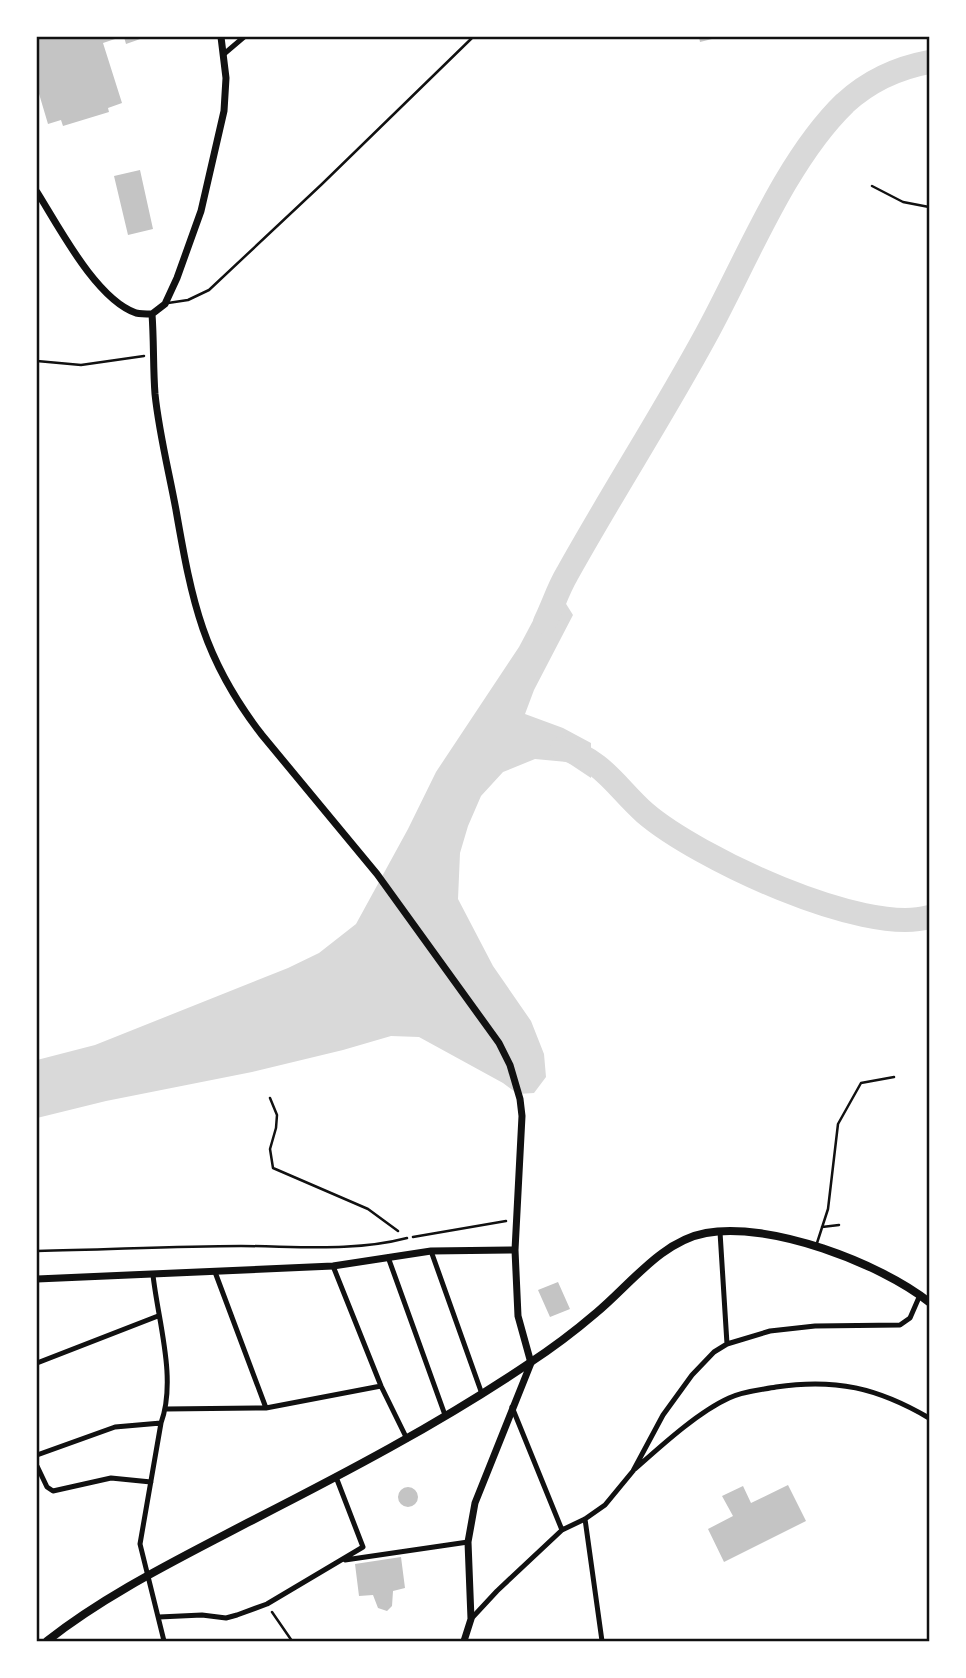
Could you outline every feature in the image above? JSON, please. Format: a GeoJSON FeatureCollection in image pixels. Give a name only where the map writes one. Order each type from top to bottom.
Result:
{"type":"FeatureCollection","features":[{"type":"Feature","properties":{"kind":"main road"},"geometry":{"type":"LineString","coordinates":[[47,1641],[67,1625],[149,1574],[407,1439],[482,1394],[531,1363],[597,1313],[671,1248],[703,1233],[720,1231],[771,1236],[816,1246],[867,1265],[929,1301]]}},
{"type":"Feature","properties":{"kind":"street"},"geometry":{"type":"LineString","coordinates":[[37,192],[89,273],[116,300],[136,313],[152,314],[165,304],[201,211],[224,111],[226,78],[221,37]]}},
{"type":"Feature","properties":{"kind":"street"},"geometry":{"type":"LineString","coordinates":[[224,54],[244,37]]}},
{"type":"Feature","properties":{"kind":"street"},"geometry":{"type":"LineString","coordinates":[[152,314],[156,396],[192,597],[220,673],[262,735],[377,874],[499,1043],[510,1065],[520,1099],[521,1168],[515,1250],[518,1317],[531,1363],[475,1503],[468,1542],[471,1619],[464,1641]]}},
{"type":"Feature","properties":{"kind":"street"},"geometry":{"type":"LineString","coordinates":[[720,1231],[727,1344]]}},
{"type":"Feature","properties":{"kind":"street"},"geometry":{"type":"LineString","coordinates":[[37,1279],[332,1266],[431,1251],[515,1250]]}},
{"type":"Feature","properties":{"kind":"street"},"geometry":{"type":"LineString","coordinates":[[431,1251],[482,1394]]}},
{"type":"Feature","properties":{"kind":"street"},"geometry":{"type":"LineString","coordinates":[[388,1257],[445,1415]]}},
{"type":"Feature","properties":{"kind":"street"},"geometry":{"type":"LineString","coordinates":[[332,1266],[381,1386],[407,1439]]}},
{"type":"Feature","properties":{"kind":"street"},"geometry":{"type":"LineString","coordinates":[[215,1272],[266,1408]]}},
{"type":"Feature","properties":{"kind":"street"},"geometry":{"type":"LineString","coordinates":[[153,1275],[167,1365],[166,1409],[161,1423],[140,1544],[164,1641]]}},
{"type":"Feature","properties":{"kind":"street"},"geometry":{"type":"LineString","coordinates":[[633,1471],[663,1415],[692,1375],[714,1352],[727,1344],[771,1331],[816,1326],[900,1325],[911,1318],[920,1295]]}},
{"type":"Feature","properties":{"kind":"street"},"geometry":{"type":"LineString","coordinates":[[37,1363],[158,1315]]}},
{"type":"Feature","properties":{"kind":"street"},"geometry":{"type":"LineString","coordinates":[[471,1619],[562,1530],[585,1519],[605,1504],[633,1471],[669,1439],[720,1404],[741,1394],[804,1383],[829,1383],[882,1394],[929,1419]]}},
{"type":"Feature","properties":{"kind":"street"},"geometry":{"type":"LineString","coordinates":[[166,1409],[266,1408],[381,1386]]}},
{"type":"Feature","properties":{"kind":"street"},"geometry":{"type":"LineString","coordinates":[[512,1407],[562,1530]]}},
{"type":"Feature","properties":{"kind":"street"},"geometry":{"type":"LineString","coordinates":[[37,1455],[115,1427],[161,1423]]}},
{"type":"Feature","properties":{"kind":"street"},"geometry":{"type":"LineString","coordinates":[[37,1466],[47,1487],[53,1491],[111,1478],[151,1482]]}},
{"type":"Feature","properties":{"kind":"street"},"geometry":{"type":"LineString","coordinates":[[159,1618],[202,1615],[226,1618],[267,1604],[363,1547],[336,1477]]}},
{"type":"Feature","properties":{"kind":"street"},"geometry":{"type":"LineString","coordinates":[[585,1519],[602,1641]]}},
{"type":"Feature","properties":{"kind":"street"},"geometry":{"type":"LineString","coordinates":[[342,1561],[468,1542]]}},
{"type":"Feature","properties":{"kind":"lane"},"geometry":{"type":"LineString","coordinates":[[165,304],[188,300],[209,290],[473,37]]}},
{"type":"Feature","properties":{"kind":"lane"},"geometry":{"type":"LineString","coordinates":[[872,186],[904,202],[929,207]]}},
{"type":"Feature","properties":{"kind":"lane"},"geometry":{"type":"LineString","coordinates":[[816,1246],[828,1209],[838,1124],[861,1083],[894,1077]]}},
{"type":"Feature","properties":{"kind":"lane"},"geometry":{"type":"LineString","coordinates":[[822,1227],[839,1225]]}},
{"type":"Feature","properties":{"kind":"lane"},"geometry":{"type":"LineString","coordinates":[[37,1251],[238,1246],[339,1247],[407,1238]]}},
{"type":"Feature","properties":{"kind":"path"},"geometry":{"type":"LineString","coordinates":[[37,361],[81,365],[154,354]]}},
{"type":"Feature","properties":{"kind":"path"},"geometry":{"type":"LineString","coordinates":[[270,1098],[277,1115],[270,1149],[273,1168],[368,1209],[407,1238],[517,1219]]}},
{"type":"Feature","properties":{"kind":"path"},"geometry":{"type":"LineString","coordinates":[[267,1604],[292,1641]]}},
{"type":"Feature","properties":{"kind":"shaded area"},"geometry":{"type":"Polygon","coordinates":[[[553,583],[573,615],[534,690],[525,714],[563,728],[591,743],[591,778],[567,762],[535,759],[503,772],[481,796],[468,826],[460,853],[458,899],[493,966],[531,1021],[544,1054],[546,1077],[534,1093],[518,1094],[419,1037],[391,1036],[252,1072],[106,1101],[37,1118],[37,1060],[95,1045],[288,968],[319,953],[356,924],[436,772],[519,647],[553,583]]]}},
{"type":"Feature","properties":{"kind":"building"},"geometry":{"type":"Polygon","coordinates":[[[37,37],[121,37],[103,43],[122,103],[108,108],[109,112],[63,126],[61,120],[48,124],[37,87],[37,37]]]}},
{"type":"Feature","properties":{"kind":"building"},"geometry":{"type":"Polygon","coordinates":[[[124,37],[146,37],[126,44],[124,37]]]}},
{"type":"Feature","properties":{"kind":"building"},"geometry":{"type":"Polygon","coordinates":[[[699,37],[716,37],[716,38],[700,42],[699,37]]]}},
{"type":"Feature","properties":{"kind":"building"},"geometry":{"type":"Polygon","coordinates":[[[140,170],[153,229],[128,235],[114,176],[140,170]]]}},
{"type":"Feature","properties":{"kind":"building"},"geometry":{"type":"Polygon","coordinates":[[[558,1282],[570,1309],[550,1317],[538,1290],[558,1282]]]}},
{"type":"Feature","properties":{"kind":"building"},"geometry":{"type":"Polygon","coordinates":[[[788,1485],[806,1521],[724,1562],[708,1529],[733,1516],[722,1496],[743,1486],[751,1503],[788,1485]]]}},
{"type":"Feature","properties":{"kind":"building"},"geometry":{"type":"Polygon","coordinates":[[[408,1487],[415,1490],[418,1497],[415,1504],[408,1507],[401,1504],[398,1497],[401,1490],[408,1487]]]}},
{"type":"Feature","properties":{"kind":"building"},"geometry":{"type":"Polygon","coordinates":[[[401,1557],[405,1588],[393,1591],[392,1606],[387,1611],[378,1608],[373,1595],[359,1596],[355,1564],[401,1557]]]}},
{"type":"Feature","properties":{"kind":"waterway"},"geometry":{"type":"LineString","coordinates":[[545,622],[564,580],[689,365],[768,213],[804,153],[845,103],[864,88],[895,72],[929,62]]}},
{"type":"Feature","properties":{"kind":"waterway"},"geometry":{"type":"LineString","coordinates":[[562,748],[599,767],[645,813],[669,831],[781,889],[864,915],[900,920],[929,917]]}}]}
